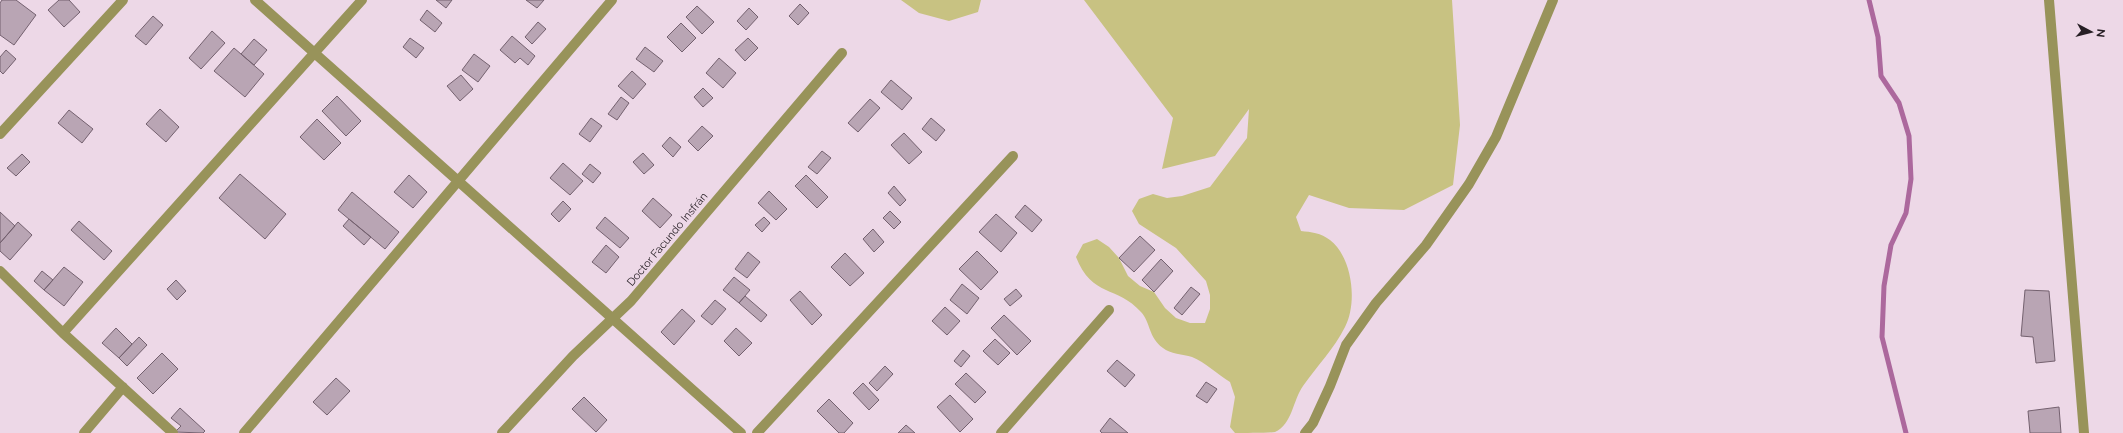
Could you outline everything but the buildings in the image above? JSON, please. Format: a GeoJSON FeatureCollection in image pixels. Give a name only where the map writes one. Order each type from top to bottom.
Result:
{"type":"FeatureCollection","features":[{"type":"Feature","properties":{"kind":"street"},"geometry":{"type":"LineString","coordinates":[[0,134],[123,0]]}},
{"type":"Feature","properties":{"kind":"street"},"geometry":{"type":"LineString","coordinates":[[255,0],[741,433]]}},
{"type":"Feature","properties":{"kind":"street"},"geometry":{"type":"LineString","coordinates":[[64,333],[362,0]]}},
{"type":"Feature","properties":{"kind":"street"},"geometry":{"type":"LineString","coordinates":[[244,433],[612,0]]}},
{"type":"Feature","properties":{"kind":"street"},"geometry":{"type":"LineString","coordinates":[[1305,433],[1313,423],[1330,386],[1346,344],[1376,303],[1426,245],[1469,184],[1496,137],[1552,0]]}},
{"type":"Feature","properties":{"kind":"street"},"geometry":{"type":"LineString","coordinates":[[2049,0],[2084,433]]}},
{"type":"Feature","properties":{"kind":"street","name":"Doctor Facundo Insfrán"},"geometry":{"type":"LineString","coordinates":[[502,433],[572,356],[636,295],[842,53]]}},
{"type":"Feature","properties":{"kind":"street"},"geometry":{"type":"LineString","coordinates":[[757,433],[1013,156]]}},
{"type":"Feature","properties":{"kind":"street"},"geometry":{"type":"LineString","coordinates":[[0,271],[64,333],[173,433]]}},
{"type":"Feature","properties":{"kind":"street"},"geometry":{"type":"LineString","coordinates":[[1001,433],[1109,310]]}},
{"type":"Feature","properties":{"kind":"street"},"geometry":{"type":"LineString","coordinates":[[84,433],[123,387]]}},
{"type":"Feature","properties":{"kind":"shaded area"},"geometry":{"type":"Polygon","coordinates":[[[901,0],[981,0],[978,12],[949,21],[919,13],[901,0]]]}},
{"type":"Feature","properties":{"kind":"shaded area"},"geometry":{"type":"Polygon","coordinates":[[[1084,0],[1452,0],[1460,125],[1453,185],[1404,210],[1349,208],[1309,195],[1296,217],[1301,231],[1320,234],[1330,240],[1337,248],[1348,268],[1351,280],[1351,305],[1349,317],[1341,335],[1303,386],[1285,424],[1281,429],[1275,432],[1235,433],[1230,427],[1235,397],[1230,382],[1197,359],[1169,352],[1158,344],[1141,312],[1123,298],[1097,285],[1082,270],[1076,257],[1083,244],[1097,239],[1109,247],[1119,258],[1128,276],[1140,286],[1154,292],[1165,308],[1176,318],[1190,323],[1205,323],[1210,309],[1210,295],[1206,281],[1176,248],[1139,224],[1132,211],[1139,199],[1153,194],[1167,198],[1182,196],[1210,187],[1247,138],[1249,109],[1215,156],[1162,169],[1173,118],[1084,0]]]}},
{"type":"Feature","properties":{"kind":"waterway"},"geometry":{"type":"LineString","coordinates":[[1869,0],[1878,37],[1881,76],[1899,103],[1909,136],[1911,179],[1906,213],[1891,245],[1884,286],[1882,337],[1906,433]]}}]}
